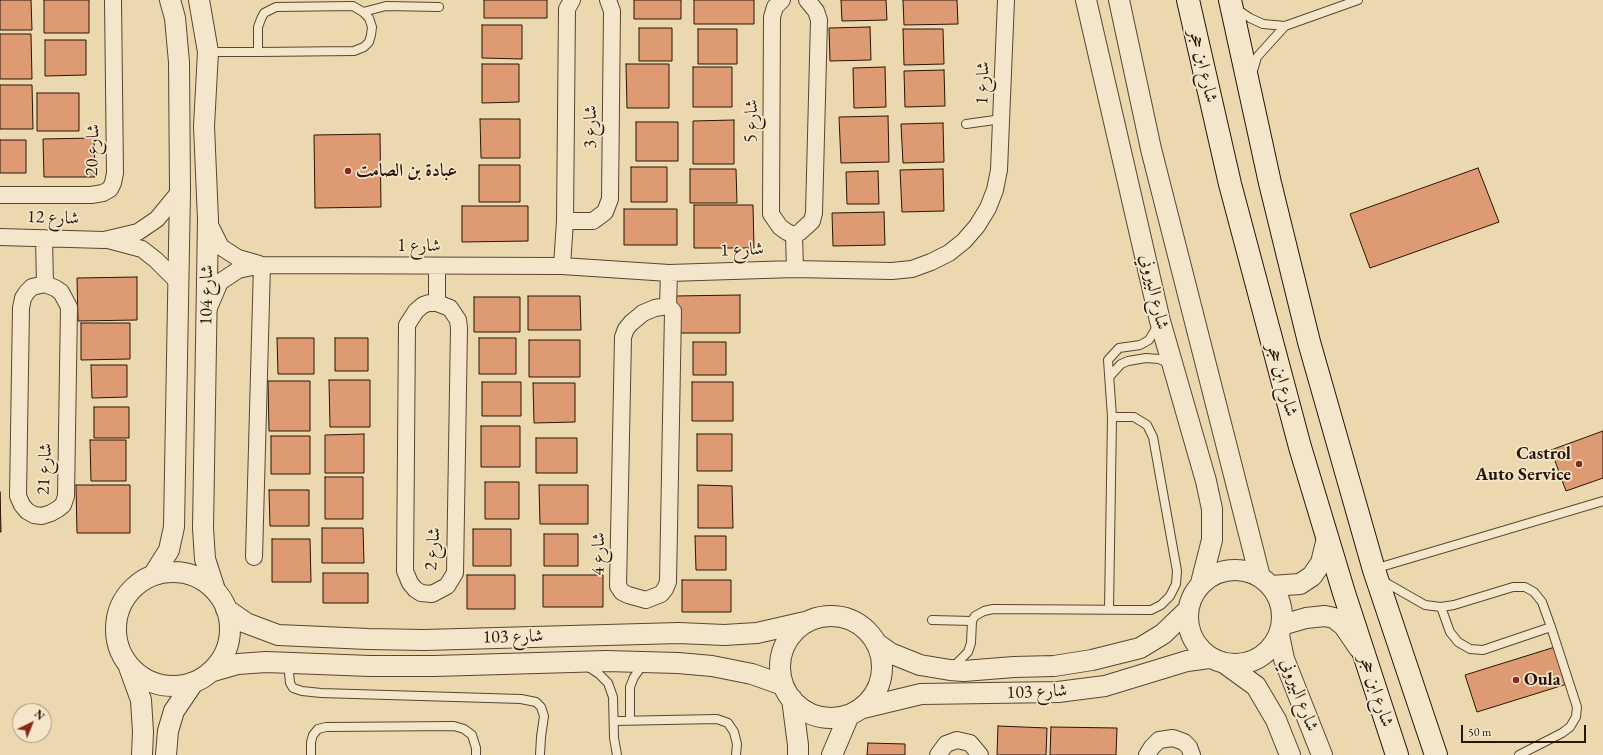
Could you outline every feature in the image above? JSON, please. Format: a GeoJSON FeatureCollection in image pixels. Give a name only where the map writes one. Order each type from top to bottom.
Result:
{"type":"FeatureCollection","features":[{"type":"Feature","properties":{"kind":"main road","name":"شارع ابن حجر"},"geometry":{"type":"LineString","coordinates":[[1188,0],[1230,184],[1300,447],[1363,653],[1397,755]]}},
{"type":"Feature","properties":{"kind":"main road","name":"شارع ابن حجر"},"geometry":{"type":"LineString","coordinates":[[1231,3],[1270,183],[1309,342],[1375,574],[1434,754]]}},
{"type":"Feature","properties":{"kind":"street","name":"شارع 20"},"geometry":{"type":"LineString","coordinates":[[0,195],[91,195],[103,193],[110,189],[115,173],[113,0]]}},
{"type":"Feature","properties":{"kind":"street","name":"شارع 104"},"geometry":{"type":"LineString","coordinates":[[154,574],[169,550],[174,527],[180,191],[179,62],[175,18],[170,0]]}},
{"type":"Feature","properties":{"kind":"street","name":"شارع 104"},"geometry":{"type":"LineString","coordinates":[[199,0],[208,52],[204,126],[208,220],[203,528],[206,559],[215,590]]}},
{"type":"Feature","properties":{"kind":"street","name":"شارع 3"},"geometry":{"type":"LineString","coordinates":[[562,266],[565,221],[567,9],[572,0]]}},
{"type":"Feature","properties":{"kind":"street","name":"شارع 3"},"geometry":{"type":"LineString","coordinates":[[565,221],[593,221],[605,212],[610,199],[612,11],[608,0]]}},
{"type":"Feature","properties":{"kind":"street","name":"شارع 5"},"geometry":{"type":"LineString","coordinates":[[782,0],[775,7],[772,16],[771,214],[780,227],[794,235]]}},
{"type":"Feature","properties":{"kind":"street"},"geometry":{"type":"LineString","coordinates":[[794,269],[794,235],[800,232],[812,221],[814,213],[819,20],[816,11],[807,0]]}},
{"type":"Feature","properties":{"kind":"street","name":"شارع 1"},"geometry":{"type":"LineString","coordinates":[[207,311],[220,282],[238,270],[262,265],[562,266],[669,273],[794,269],[892,271],[912,268],[931,262],[949,253],[964,241],[973,231],[988,208],[995,190],[999,170],[1002,119],[1006,0]]}},
{"type":"Feature","properties":{"kind":"street","name":"شارع البيروني"},"geometry":{"type":"LineString","coordinates":[[1086,0],[1160,321],[1206,481],[1212,509],[1212,540],[1201,583]]}},
{"type":"Feature","properties":{"kind":"street","name":"شارع البيروني"},"geometry":{"type":"LineString","coordinates":[[1119,0],[1153,156],[1265,581]]}},
{"type":"Feature","properties":{"kind":"street"},"geometry":{"type":"LineString","coordinates":[[1096,43],[1112,50],[1120,47],[1127,40]]}},
{"type":"Feature","properties":{"kind":"street"},"geometry":{"type":"LineString","coordinates":[[1103,75],[1110,68],[1118,64],[1134,68]]}},
{"type":"Feature","properties":{"kind":"street","name":"شارع 12"},"geometry":{"type":"LineString","coordinates":[[104,240],[138,232],[157,219],[180,191]]}},
{"type":"Feature","properties":{"kind":"street","name":"شارع 1"},"geometry":{"type":"LineString","coordinates":[[208,220],[221,247],[238,258],[262,265]]}},
{"type":"Feature","properties":{"kind":"street","name":"شارع 12"},"geometry":{"type":"LineString","coordinates":[[0,237],[104,240],[142,250],[156,260],[178,282]]}},
{"type":"Feature","properties":{"kind":"street"},"geometry":{"type":"LineString","coordinates":[[44,238],[45,284]]}},
{"type":"Feature","properties":{"kind":"street"},"geometry":{"type":"LineString","coordinates":[[254,557],[262,265]]}},
{"type":"Feature","properties":{"kind":"street"},"geometry":{"type":"LineString","coordinates":[[437,266],[437,303]]}},
{"type":"Feature","properties":{"kind":"street","name":"شارع 4"},"geometry":{"type":"LineString","coordinates":[[668,306],[669,273]]}},
{"type":"Feature","properties":{"kind":"street","name":"شارع 21"},"geometry":{"type":"LineString","coordinates":[[45,284],[61,292],[69,307],[66,496],[62,505],[52,514],[42,516],[34,515],[27,511],[22,505],[18,496],[21,308],[23,298],[32,287],[45,284]]}},
{"type":"Feature","properties":{"kind":"street","name":"شارع 2"},"geometry":{"type":"LineString","coordinates":[[437,303],[450,308],[458,320],[459,328],[455,574],[447,586],[432,594],[421,593],[415,589],[410,584],[405,571],[408,325],[411,317],[423,305],[437,303]]}},
{"type":"Feature","properties":{"kind":"street","name":"شارع 4"},"geometry":{"type":"LineString","coordinates":[[668,306],[674,311],[668,582],[661,594],[646,600],[622,592],[618,586],[623,336],[626,328],[631,322],[643,313],[655,308],[668,306]]}},
{"type":"Feature","properties":{"kind":"street"},"geometry":{"type":"LineString","coordinates":[[1265,581],[1279,598],[1282,611],[1281,630],[1276,643],[1263,657],[1246,664],[1218,661],[1196,645],[1188,628],[1188,610],[1192,596],[1201,583],[1214,574],[1229,570],[1245,571],[1265,581],[1300,584],[1312,576],[1321,563],[1327,538]]}},
{"type":"Feature","properties":{"kind":"street"},"geometry":{"type":"LineString","coordinates":[[129,666],[148,680],[170,686],[193,682],[210,672],[224,654],[230,632],[226,608],[215,590],[197,577],[176,571],[154,574],[130,589],[117,614],[116,642],[129,666],[141,700],[143,732],[142,755]]}},
{"type":"Feature","properties":{"kind":"street","name":"شارع 103"},"geometry":{"type":"LineString","coordinates":[[226,608],[246,622],[278,636],[368,639],[424,640],[679,633],[724,635],[756,633],[805,622]]}},
{"type":"Feature","properties":{"kind":"street","name":"شارع 103"},"geometry":{"type":"LineString","coordinates":[[876,643],[890,653],[920,665],[950,670],[964,671],[1014,667],[1054,666],[1092,660],[1140,648],[1163,634],[1188,610]]}},
{"type":"Feature","properties":{"kind":"street"},"geometry":{"type":"LineString","coordinates":[[788,692],[800,707],[819,717],[842,718],[856,711],[876,694],[883,674],[880,651],[870,632],[853,620],[832,615],[810,619],[793,631],[782,649],[779,671],[788,692],[798,745],[798,755]]}},
{"type":"Feature","properties":{"kind":"street"},"geometry":{"type":"LineString","coordinates":[[1281,630],[1306,618],[1325,616],[1334,618],[1344,626],[1363,653]]}},
{"type":"Feature","properties":{"kind":"street","name":"شارع البيروني"},"geometry":{"type":"LineString","coordinates":[[1281,630],[1284,659],[1322,755]]}},
{"type":"Feature","properties":{"kind":"street","name":"شارع 103"},"geometry":{"type":"LineString","coordinates":[[856,711],[921,694],[1058,692],[1105,686],[1188,661],[1218,661]]}},
{"type":"Feature","properties":{"kind":"street","name":"شارع البيروني"},"geometry":{"type":"LineString","coordinates":[[1218,661],[1256,686],[1276,720],[1290,755]]}},
{"type":"Feature","properties":{"kind":"street","name":"شارع 103"},"geometry":{"type":"LineString","coordinates":[[210,672],[238,664],[288,662],[370,666],[434,666],[582,662],[678,663],[712,666],[752,674],[788,692]]}},
{"type":"Feature","properties":{"kind":"street"},"geometry":{"type":"LineString","coordinates":[[166,755],[168,731],[174,711],[193,682]]}},
{"type":"Feature","properties":{"kind":"street"},"geometry":{"type":"LineString","coordinates":[[832,755],[856,711]]}},
{"type":"Feature","properties":{"kind":"street"},"geometry":{"type":"LineString","coordinates":[[1147,755],[1159,740],[1173,738],[1184,742],[1189,747],[1192,755]]}},
{"type":"Feature","properties":{"kind":"street"},"geometry":{"type":"LineString","coordinates":[[938,755],[946,744],[957,740],[970,743],[980,755]]}},
{"type":"Feature","properties":{"kind":"lane"},"geometry":{"type":"LineString","coordinates":[[1231,3],[1250,18],[1263,24],[1285,26],[1358,0]]}},
{"type":"Feature","properties":{"kind":"lane"},"geometry":{"type":"LineString","coordinates":[[208,52],[258,52],[354,51],[364,47],[369,42],[372,26],[369,18],[353,6],[276,7],[264,13],[261,19],[258,27],[258,52]]}},
{"type":"Feature","properties":{"kind":"lane"},"geometry":{"type":"LineString","coordinates":[[363,12],[386,6],[439,7]]}},
{"type":"Feature","properties":{"kind":"lane"},"geometry":{"type":"LineString","coordinates":[[1249,82],[1257,57],[1285,26]]}},
{"type":"Feature","properties":{"kind":"lane"},"geometry":{"type":"LineString","coordinates":[[966,124],[1002,119]]}},
{"type":"Feature","properties":{"kind":"lane"},"geometry":{"type":"LineString","coordinates":[[1109,609],[1112,417],[1108,360],[1113,352],[1119,348],[1140,345],[1148,340],[1154,333],[1160,321]]}},
{"type":"Feature","properties":{"kind":"lane"},"geometry":{"type":"LineString","coordinates":[[1110,376],[1121,364],[1134,360],[1146,358],[1159,359],[1172,365]]}},
{"type":"Feature","properties":{"kind":"lane"},"geometry":{"type":"LineString","coordinates":[[950,670],[968,652],[971,643],[972,621],[979,613],[993,609],[1151,610],[1161,605],[1170,596],[1176,584],[1176,571],[1153,437],[1147,425],[1134,417],[1112,417]]}},
{"type":"Feature","properties":{"kind":"lane"},"geometry":{"type":"LineString","coordinates":[[1375,574],[1603,501]]}},
{"type":"Feature","properties":{"kind":"lane"},"geometry":{"type":"LineString","coordinates":[[1375,574],[1425,605],[1441,607],[1454,605],[1513,587],[1525,587],[1534,592],[1542,602],[1577,707],[1576,717],[1570,727],[1562,733],[1519,755]]}},
{"type":"Feature","properties":{"kind":"lane"},"geometry":{"type":"LineString","coordinates":[[1441,607],[1450,632],[1458,642],[1470,649],[1483,650],[1551,627]]}},
{"type":"Feature","properties":{"kind":"lane"},"geometry":{"type":"LineString","coordinates":[[932,620],[972,621]]}},
{"type":"Feature","properties":{"kind":"lane"},"geometry":{"type":"LineString","coordinates":[[288,662],[290,683],[293,688],[302,691],[321,693],[521,699],[536,702],[541,707],[544,716],[540,755]]}},
{"type":"Feature","properties":{"kind":"lane"},"geometry":{"type":"LineString","coordinates":[[582,662],[599,674],[608,683],[613,697],[614,738],[617,755]]}},
{"type":"Feature","properties":{"kind":"lane"},"geometry":{"type":"LineString","coordinates":[[630,720],[630,688],[634,677],[645,662]]}},
{"type":"Feature","properties":{"kind":"lane"},"geometry":{"type":"LineString","coordinates":[[614,721],[717,719],[728,723],[734,732],[737,744],[736,755]]}},
{"type":"Feature","properties":{"kind":"lane"},"geometry":{"type":"LineString","coordinates":[[311,755],[311,742],[313,735],[318,730],[326,727],[454,726],[464,729],[472,735],[476,755]]}},
{"type":"Feature","properties":{"kind":"building"},"geometry":{"type":"Polygon","coordinates":[[[0,0],[31,0],[32,30],[0,30],[0,0]]]}},
{"type":"Feature","properties":{"kind":"building"},"geometry":{"type":"Polygon","coordinates":[[[44,0],[89,0],[89,33],[44,33],[44,0]]]}},
{"type":"Feature","properties":{"kind":"building"},"geometry":{"type":"Polygon","coordinates":[[[484,0],[547,0],[547,18],[484,18],[484,0]]]}},
{"type":"Feature","properties":{"kind":"building"},"geometry":{"type":"Polygon","coordinates":[[[634,0],[681,0],[681,19],[634,19],[634,0]]]}},
{"type":"Feature","properties":{"kind":"building"},"geometry":{"type":"Polygon","coordinates":[[[694,0],[754,0],[754,24],[694,24],[694,0]]]}},
{"type":"Feature","properties":{"kind":"building"},"geometry":{"type":"Polygon","coordinates":[[[841,0],[886,0],[887,20],[842,21],[841,0]]]}},
{"type":"Feature","properties":{"kind":"building"},"geometry":{"type":"Polygon","coordinates":[[[903,0],[957,0],[958,24],[904,25],[903,0]]]}},
{"type":"Feature","properties":{"kind":"building"},"geometry":{"type":"Polygon","coordinates":[[[482,25],[522,25],[522,59],[482,58],[482,25]]]}},
{"type":"Feature","properties":{"kind":"building"},"geometry":{"type":"Polygon","coordinates":[[[870,27],[871,60],[830,61],[829,28],[870,27]]]}},
{"type":"Feature","properties":{"kind":"building"},"geometry":{"type":"Polygon","coordinates":[[[639,28],[672,28],[672,61],[639,61],[639,28]]]}},
{"type":"Feature","properties":{"kind":"building"},"geometry":{"type":"Polygon","coordinates":[[[698,29],[737,29],[737,64],[698,64],[698,29]]]}},
{"type":"Feature","properties":{"kind":"building"},"geometry":{"type":"Polygon","coordinates":[[[903,29],[943,29],[944,64],[904,65],[903,29]]]}},
{"type":"Feature","properties":{"kind":"building"},"geometry":{"type":"Polygon","coordinates":[[[0,34],[31,34],[32,79],[0,79],[0,34]]]}},
{"type":"Feature","properties":{"kind":"building"},"geometry":{"type":"Polygon","coordinates":[[[45,40],[86,40],[86,75],[45,76],[45,40]]]}},
{"type":"Feature","properties":{"kind":"building"},"geometry":{"type":"Polygon","coordinates":[[[482,64],[519,64],[519,102],[482,103],[482,64]]]}},
{"type":"Feature","properties":{"kind":"building"},"geometry":{"type":"Polygon","coordinates":[[[626,64],[669,64],[669,108],[627,108],[626,64]]]}},
{"type":"Feature","properties":{"kind":"building"},"geometry":{"type":"Polygon","coordinates":[[[693,67],[732,67],[732,107],[693,107],[693,67]]]}},
{"type":"Feature","properties":{"kind":"building"},"geometry":{"type":"Polygon","coordinates":[[[885,67],[886,107],[854,108],[853,68],[885,67]]]}},
{"type":"Feature","properties":{"kind":"building"},"geometry":{"type":"Polygon","coordinates":[[[944,70],[945,106],[905,107],[904,71],[944,70]]]}},
{"type":"Feature","properties":{"kind":"building"},"geometry":{"type":"Polygon","coordinates":[[[0,85],[32,85],[33,129],[0,129],[0,85]]]}},
{"type":"Feature","properties":{"kind":"building"},"geometry":{"type":"Polygon","coordinates":[[[37,93],[79,93],[79,131],[37,131],[37,93]]]}},
{"type":"Feature","properties":{"kind":"building"},"geometry":{"type":"Polygon","coordinates":[[[888,116],[889,162],[841,163],[839,117],[888,116]]]}},
{"type":"Feature","properties":{"kind":"building"},"geometry":{"type":"Polygon","coordinates":[[[480,119],[520,119],[520,158],[481,158],[480,119]]]}},
{"type":"Feature","properties":{"kind":"building"},"geometry":{"type":"Polygon","coordinates":[[[734,120],[734,164],[693,164],[693,121],[734,120]]]}},
{"type":"Feature","properties":{"kind":"building"},"geometry":{"type":"Polygon","coordinates":[[[636,122],[678,122],[678,161],[636,161],[636,122]]]}},
{"type":"Feature","properties":{"kind":"building"},"geometry":{"type":"Polygon","coordinates":[[[943,123],[944,162],[903,163],[901,124],[943,123]]]}},
{"type":"Feature","properties":{"kind":"building","name":"عبادة بن الصامت"},"geometry":{"type":"Polygon","coordinates":[[[380,134],[381,207],[315,208],[314,135],[380,134]]]}},
{"type":"Feature","properties":{"kind":"building"},"geometry":{"type":"Polygon","coordinates":[[[94,138],[95,177],[44,177],[43,139],[94,138]]]}},
{"type":"Feature","properties":{"kind":"building"},"geometry":{"type":"Polygon","coordinates":[[[0,140],[26,140],[26,173],[0,173],[0,140]]]}},
{"type":"Feature","properties":{"kind":"building"},"geometry":{"type":"Polygon","coordinates":[[[479,165],[520,165],[520,202],[479,202],[479,165]]]}},
{"type":"Feature","properties":{"kind":"building"},"geometry":{"type":"Polygon","coordinates":[[[631,167],[667,167],[667,202],[631,202],[631,167]]]}},
{"type":"Feature","properties":{"kind":"building"},"geometry":{"type":"Polygon","coordinates":[[[1478,168],[1499,222],[1370,268],[1350,214],[1478,168]]]}},
{"type":"Feature","properties":{"kind":"building"},"geometry":{"type":"Polygon","coordinates":[[[690,169],[736,169],[737,203],[690,203],[690,169]]]}},
{"type":"Feature","properties":{"kind":"building"},"geometry":{"type":"Polygon","coordinates":[[[943,169],[944,211],[902,212],[900,170],[943,169]]]}},
{"type":"Feature","properties":{"kind":"building"},"geometry":{"type":"Polygon","coordinates":[[[878,171],[879,204],[847,204],[846,172],[878,171]]]}},
{"type":"Feature","properties":{"kind":"building"},"geometry":{"type":"Polygon","coordinates":[[[694,205],[753,205],[754,248],[694,248],[694,205]]]}},
{"type":"Feature","properties":{"kind":"building"},"geometry":{"type":"Polygon","coordinates":[[[462,206],[528,206],[528,241],[462,242],[462,206]]]}},
{"type":"Feature","properties":{"kind":"building"},"geometry":{"type":"Polygon","coordinates":[[[624,209],[677,209],[677,245],[624,245],[624,209]]]}},
{"type":"Feature","properties":{"kind":"building"},"geometry":{"type":"Polygon","coordinates":[[[884,212],[885,245],[833,246],[832,213],[884,212]]]}},
{"type":"Feature","properties":{"kind":"building"},"geometry":{"type":"Polygon","coordinates":[[[137,277],[137,320],[78,321],[77,278],[137,277]]]}},
{"type":"Feature","properties":{"kind":"building"},"geometry":{"type":"Polygon","coordinates":[[[740,295],[740,333],[675,333],[675,296],[740,295]]]}},
{"type":"Feature","properties":{"kind":"building"},"geometry":{"type":"Polygon","coordinates":[[[528,296],[580,296],[581,330],[528,330],[528,296]]]}},
{"type":"Feature","properties":{"kind":"building"},"geometry":{"type":"Polygon","coordinates":[[[474,297],[520,297],[520,332],[474,332],[474,297]]]}},
{"type":"Feature","properties":{"kind":"building"},"geometry":{"type":"Polygon","coordinates":[[[81,323],[130,323],[130,359],[81,360],[81,323]]]}},
{"type":"Feature","properties":{"kind":"building"},"geometry":{"type":"Polygon","coordinates":[[[277,338],[314,338],[314,374],[278,374],[277,338]]]}},
{"type":"Feature","properties":{"kind":"building"},"geometry":{"type":"Polygon","coordinates":[[[335,338],[368,338],[368,371],[335,371],[335,338]]]}},
{"type":"Feature","properties":{"kind":"building"},"geometry":{"type":"Polygon","coordinates":[[[479,338],[516,338],[516,374],[479,374],[479,338]]]}},
{"type":"Feature","properties":{"kind":"building"},"geometry":{"type":"Polygon","coordinates":[[[529,340],[580,340],[580,377],[529,377],[529,340]]]}},
{"type":"Feature","properties":{"kind":"building"},"geometry":{"type":"Polygon","coordinates":[[[693,342],[726,342],[726,375],[693,375],[693,342]]]}},
{"type":"Feature","properties":{"kind":"building"},"geometry":{"type":"Polygon","coordinates":[[[91,365],[127,365],[127,397],[92,398],[91,365]]]}},
{"type":"Feature","properties":{"kind":"building"},"geometry":{"type":"Polygon","coordinates":[[[329,380],[370,380],[370,427],[330,427],[329,380]]]}},
{"type":"Feature","properties":{"kind":"building"},"geometry":{"type":"Polygon","coordinates":[[[268,381],[310,381],[310,431],[269,431],[268,381]]]}},
{"type":"Feature","properties":{"kind":"building"},"geometry":{"type":"Polygon","coordinates":[[[482,382],[521,382],[521,416],[482,416],[482,382]]]}},
{"type":"Feature","properties":{"kind":"building"},"geometry":{"type":"Polygon","coordinates":[[[692,382],[733,382],[733,421],[692,421],[692,382]]]}},
{"type":"Feature","properties":{"kind":"building"},"geometry":{"type":"Polygon","coordinates":[[[533,383],[575,383],[575,422],[534,423],[533,383]]]}},
{"type":"Feature","properties":{"kind":"building"},"geometry":{"type":"Polygon","coordinates":[[[94,407],[129,407],[129,438],[94,438],[94,407]]]}},
{"type":"Feature","properties":{"kind":"building"},"geometry":{"type":"Polygon","coordinates":[[[481,426],[520,426],[520,467],[481,467],[481,426]]]}},
{"type":"Feature","properties":{"kind":"building","name":"Castrol Auto Service"},"geometry":{"type":"Polygon","coordinates":[[[1603,431],[1603,478],[1566,491],[1551,450],[1603,431]]]}},
{"type":"Feature","properties":{"kind":"building"},"geometry":{"type":"Polygon","coordinates":[[[364,434],[364,473],[325,473],[325,435],[364,434]]]}},
{"type":"Feature","properties":{"kind":"building"},"geometry":{"type":"Polygon","coordinates":[[[697,434],[732,434],[732,471],[697,471],[697,434]]]}},
{"type":"Feature","properties":{"kind":"building"},"geometry":{"type":"Polygon","coordinates":[[[271,436],[310,436],[310,474],[271,474],[271,436]]]}},
{"type":"Feature","properties":{"kind":"building"},"geometry":{"type":"Polygon","coordinates":[[[536,438],[577,438],[577,473],[536,473],[536,438]]]}},
{"type":"Feature","properties":{"kind":"building"},"geometry":{"type":"Polygon","coordinates":[[[90,440],[126,440],[126,481],[91,481],[90,440]]]}},
{"type":"Feature","properties":{"kind":"building"},"geometry":{"type":"Polygon","coordinates":[[[325,477],[363,477],[363,519],[325,519],[325,477]]]}},
{"type":"Feature","properties":{"kind":"building"},"geometry":{"type":"Polygon","coordinates":[[[485,482],[519,482],[519,519],[485,519],[485,482]]]}},
{"type":"Feature","properties":{"kind":"building"},"geometry":{"type":"Polygon","coordinates":[[[76,485],[130,485],[130,533],[77,533],[76,485]]]}},
{"type":"Feature","properties":{"kind":"building"},"geometry":{"type":"Polygon","coordinates":[[[539,485],[588,485],[588,524],[540,524],[539,485]]]}},
{"type":"Feature","properties":{"kind":"building"},"geometry":{"type":"Polygon","coordinates":[[[698,485],[732,486],[733,528],[698,528],[698,485]]]}},
{"type":"Feature","properties":{"kind":"building"},"geometry":{"type":"Polygon","coordinates":[[[269,490],[309,490],[309,526],[270,526],[269,490]]]}},
{"type":"Feature","properties":{"kind":"building"},"geometry":{"type":"Polygon","coordinates":[[[0,492],[1,532],[0,532],[0,492]]]}},
{"type":"Feature","properties":{"kind":"building"},"geometry":{"type":"Polygon","coordinates":[[[322,528],[363,528],[364,563],[322,563],[322,528]]]}},
{"type":"Feature","properties":{"kind":"building"},"geometry":{"type":"Polygon","coordinates":[[[473,529],[511,529],[511,566],[473,566],[473,529]]]}},
{"type":"Feature","properties":{"kind":"building"},"geometry":{"type":"Polygon","coordinates":[[[544,534],[578,534],[578,566],[544,566],[544,534]]]}},
{"type":"Feature","properties":{"kind":"building"},"geometry":{"type":"Polygon","coordinates":[[[695,536],[726,536],[726,570],[696,570],[695,536]]]}},
{"type":"Feature","properties":{"kind":"building"},"geometry":{"type":"Polygon","coordinates":[[[272,539],[310,539],[311,582],[272,582],[272,539]]]}},
{"type":"Feature","properties":{"kind":"building"},"geometry":{"type":"Polygon","coordinates":[[[323,573],[368,573],[368,603],[323,603],[323,573]]]}},
{"type":"Feature","properties":{"kind":"building"},"geometry":{"type":"Polygon","coordinates":[[[467,575],[515,575],[515,609],[467,609],[467,575]]]}},
{"type":"Feature","properties":{"kind":"building"},"geometry":{"type":"Polygon","coordinates":[[[543,575],[603,575],[603,607],[543,607],[543,575]]]}},
{"type":"Feature","properties":{"kind":"building"},"geometry":{"type":"Polygon","coordinates":[[[682,580],[731,580],[731,612],[682,612],[682,580]]]}},
{"type":"Feature","properties":{"kind":"building","name":"Oula"},"geometry":{"type":"Polygon","coordinates":[[[1555,647],[1567,684],[1477,712],[1465,675],[1555,647]]]}},
{"type":"Feature","properties":{"kind":"building"},"geometry":{"type":"Polygon","coordinates":[[[998,726],[1047,728],[1046,755],[997,755],[998,726]]]}},
{"type":"Feature","properties":{"kind":"building"},"geometry":{"type":"Polygon","coordinates":[[[1051,727],[1117,728],[1116,755],[1050,755],[1051,727]]]}},
{"type":"Feature","properties":{"kind":"building"},"geometry":{"type":"Polygon","coordinates":[[[868,743],[905,744],[905,755],[867,755],[868,743]]]}},
{"type":"Feature","properties":{"kind":"place","name":"عبادة بن الصامت"},"geometry":{"type":"Point","coordinates":[348,171]}},
{"type":"Feature","properties":{"kind":"place","name":"Castrol Auto Service"},"geometry":{"type":"Point","coordinates":[1579,464]}},
{"type":"Feature","properties":{"kind":"place","name":"Oula"},"geometry":{"type":"Point","coordinates":[1516,680]}}]}
